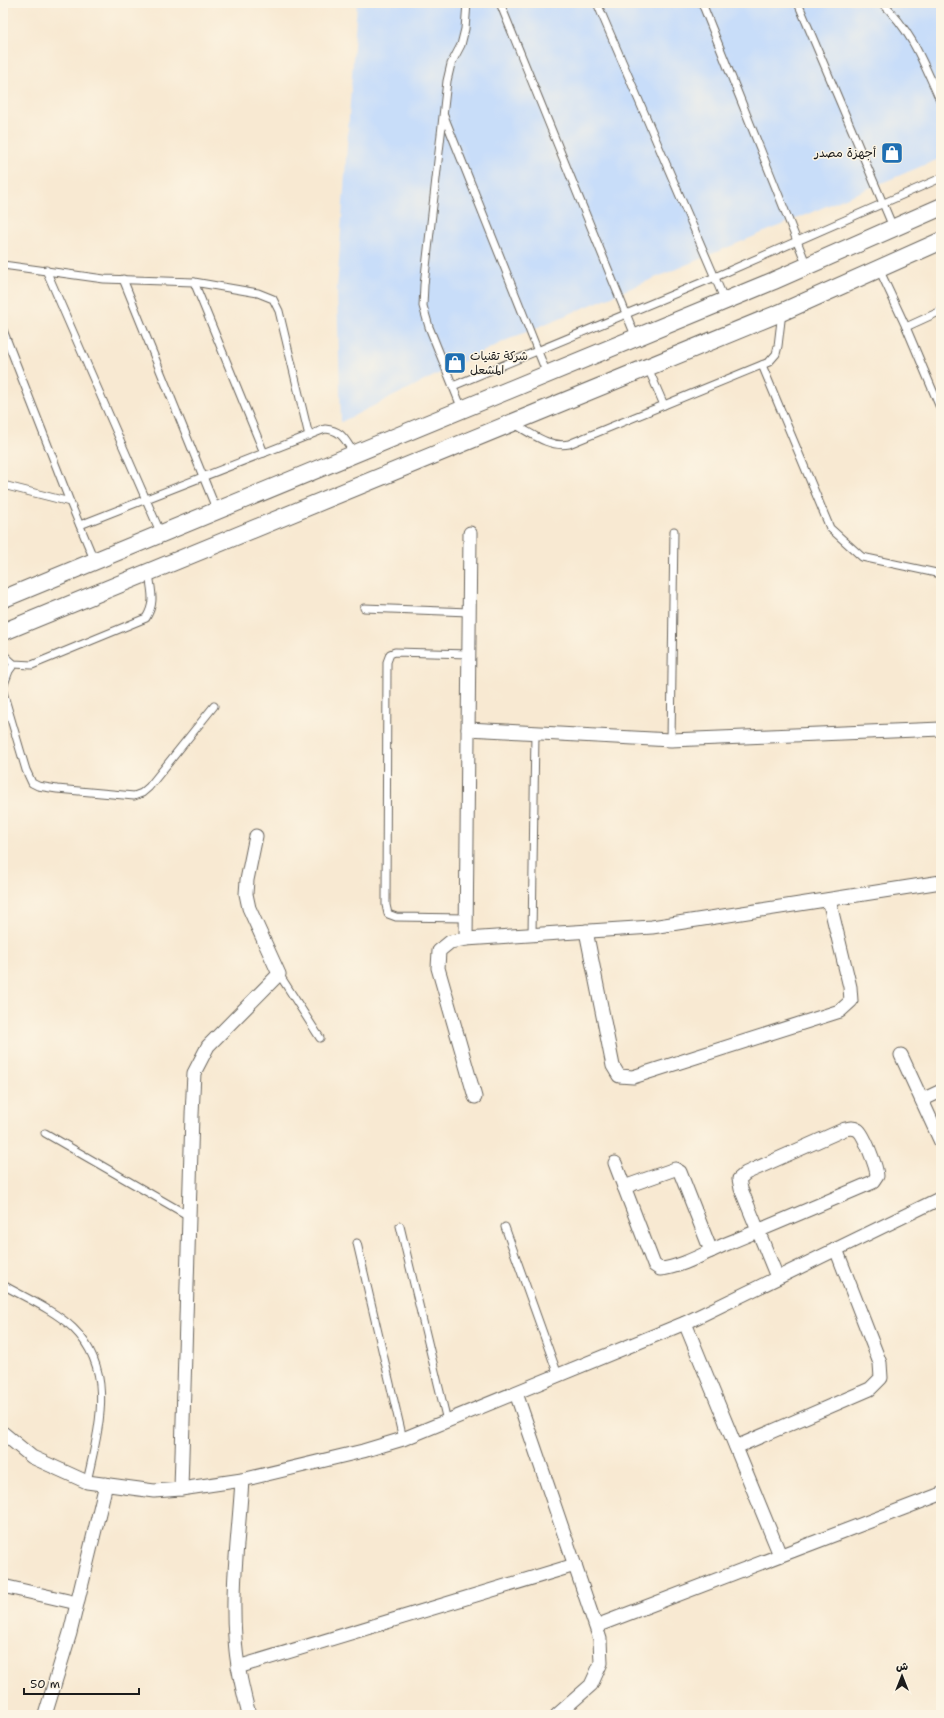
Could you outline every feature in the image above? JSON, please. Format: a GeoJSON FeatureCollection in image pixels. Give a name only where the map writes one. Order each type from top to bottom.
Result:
{"type":"FeatureCollection","features":[{"type":"Feature","properties":{"kind":"street"},"geometry":{"type":"LineString","coordinates":[[3,599],[725,301],[941,207]]}},
{"type":"Feature","properties":{"kind":"street"},"geometry":{"type":"LineString","coordinates":[[3,632],[782,312],[941,242]]}},
{"type":"Feature","properties":{"kind":"street"},"geometry":{"type":"LineString","coordinates":[[466,939],[470,533]]}},
{"type":"Feature","properties":{"kind":"street"},"geometry":{"type":"LineString","coordinates":[[468,729],[672,740],[941,729]]}},
{"type":"Feature","properties":{"kind":"street"},"geometry":{"type":"LineString","coordinates":[[181,1489],[194,1073],[208,1046],[279,974],[250,908],[246,894],[247,880],[256,836]]}},
{"type":"Feature","properties":{"kind":"street"},"geometry":{"type":"LineString","coordinates":[[475,1097],[438,968],[438,951],[450,942],[466,939],[532,934],[652,927],[941,882]]}},
{"type":"Feature","properties":{"kind":"street"},"geometry":{"type":"LineString","coordinates":[[586,931],[613,1066],[619,1076],[633,1077],[840,1011],[851,1001],[850,987],[830,900]]}},
{"type":"Feature","properties":{"kind":"street"},"geometry":{"type":"LineString","coordinates":[[901,1055],[941,1142]]}},
{"type":"Feature","properties":{"kind":"street"},"geometry":{"type":"LineString","coordinates":[[922,1100],[941,1091]]}},
{"type":"Feature","properties":{"kind":"street"},"geometry":{"type":"LineString","coordinates":[[615,1163],[654,1265],[660,1269],[670,1268],[711,1251],[758,1231],[873,1182],[878,1176],[877,1168],[859,1131],[853,1128],[845,1129],[746,1173],[739,1179],[740,1189],[758,1231],[777,1277]]}},
{"type":"Feature","properties":{"kind":"street"},"geometry":{"type":"LineString","coordinates":[[624,1187],[675,1169],[680,1172],[711,1251]]}},
{"type":"Feature","properties":{"kind":"street"},"geometry":{"type":"LineString","coordinates":[[3,1432],[32,1456],[87,1482],[154,1490],[181,1489],[242,1480],[363,1451],[403,1439],[685,1322],[941,1198]]}},
{"type":"Feature","properties":{"kind":"street"},"geometry":{"type":"LineString","coordinates":[[736,1447],[870,1389],[881,1378],[880,1363],[836,1249]]}},
{"type":"Feature","properties":{"kind":"street"},"geometry":{"type":"LineString","coordinates":[[685,1322],[780,1555]]}},
{"type":"Feature","properties":{"kind":"street"},"geometry":{"type":"LineString","coordinates":[[516,1393],[600,1639],[601,1663],[591,1685],[557,1715]]}},
{"type":"Feature","properties":{"kind":"street"},"geometry":{"type":"LineString","coordinates":[[242,1480],[234,1610],[238,1667],[249,1715]]}},
{"type":"Feature","properties":{"kind":"street"},"geometry":{"type":"LineString","coordinates":[[46,1715],[77,1603],[106,1484]]}},
{"type":"Feature","properties":{"kind":"street"},"geometry":{"type":"LineString","coordinates":[[596,1626],[941,1494]]}},
{"type":"Feature","properties":{"kind":"street"},"geometry":{"type":"LineString","coordinates":[[238,1667],[575,1565]]}},
{"type":"Feature","properties":{"kind":"street"},"geometry":{"type":"LineString","coordinates":[[3,1586],[77,1603]]}},
{"type":"Feature","properties":{"kind":"lane"},"geometry":{"type":"LineString","coordinates":[[462,410],[429,327],[423,306],[446,81],[451,64],[461,45],[465,29],[467,3]]}},
{"type":"Feature","properties":{"kind":"lane"},"geometry":{"type":"LineString","coordinates":[[500,3],[636,338]]}},
{"type":"Feature","properties":{"kind":"lane"},"geometry":{"type":"LineString","coordinates":[[597,3],[725,301]]}},
{"type":"Feature","properties":{"kind":"lane"},"geometry":{"type":"LineString","coordinates":[[702,3],[807,266]]}},
{"type":"Feature","properties":{"kind":"lane"},"geometry":{"type":"LineString","coordinates":[[798,3],[894,227]]}},
{"type":"Feature","properties":{"kind":"lane"},"geometry":{"type":"LineString","coordinates":[[882,3],[896,16],[907,31],[941,102]]}},
{"type":"Feature","properties":{"kind":"lane"},"geometry":{"type":"LineString","coordinates":[[443,114],[547,374]]}},
{"type":"Feature","properties":{"kind":"lane"},"geometry":{"type":"LineString","coordinates":[[453,386],[715,277],[883,202],[941,178]]}},
{"type":"Feature","properties":{"kind":"lane"},"geometry":{"type":"LineString","coordinates":[[3,264],[104,279],[194,282],[258,293],[273,299],[279,311],[309,436]]}},
{"type":"Feature","properties":{"kind":"lane"},"geometry":{"type":"LineString","coordinates":[[879,269],[906,327],[941,410]]}},
{"type":"Feature","properties":{"kind":"lane"},"geometry":{"type":"LineString","coordinates":[[46,270],[161,534]]}},
{"type":"Feature","properties":{"kind":"lane"},"geometry":{"type":"LineString","coordinates":[[123,279],[217,511]]}},
{"type":"Feature","properties":{"kind":"lane"},"geometry":{"type":"LineString","coordinates":[[194,282],[264,453]]}},
{"type":"Feature","properties":{"kind":"lane"},"geometry":{"type":"LineString","coordinates":[[906,327],[941,311]]}},
{"type":"Feature","properties":{"kind":"lane"},"geometry":{"type":"LineString","coordinates":[[512,424],[551,444],[561,446],[762,365],[769,362],[776,354],[782,312]]}},
{"type":"Feature","properties":{"kind":"lane"},"geometry":{"type":"LineString","coordinates":[[3,330],[95,562]]}},
{"type":"Feature","properties":{"kind":"lane"},"geometry":{"type":"LineString","coordinates":[[762,365],[830,528],[862,557],[941,574]]}},
{"type":"Feature","properties":{"kind":"lane"},"geometry":{"type":"LineString","coordinates":[[648,367],[664,405]]}},
{"type":"Feature","properties":{"kind":"lane"},"geometry":{"type":"LineString","coordinates":[[80,525],[325,429],[334,430],[342,435],[355,454]]}},
{"type":"Feature","properties":{"kind":"lane"},"geometry":{"type":"LineString","coordinates":[[3,485],[70,502]]}},
{"type":"Feature","properties":{"kind":"lane"},"geometry":{"type":"LineString","coordinates":[[672,740],[674,531]]}},
{"type":"Feature","properties":{"kind":"lane"},"geometry":{"type":"LineString","coordinates":[[3,654],[14,664],[32,665],[146,618],[152,610],[153,601],[149,573]]}},
{"type":"Feature","properties":{"kind":"lane"},"geometry":{"type":"LineString","coordinates":[[364,608],[469,612]]}},
{"type":"Feature","properties":{"kind":"lane"},"geometry":{"type":"LineString","coordinates":[[466,918],[396,917],[388,914],[386,905],[387,662],[390,654],[395,652],[469,654]]}},
{"type":"Feature","properties":{"kind":"lane"},"geometry":{"type":"LineString","coordinates":[[3,686],[8,671],[14,664]]}},
{"type":"Feature","properties":{"kind":"lane"},"geometry":{"type":"LineString","coordinates":[[3,692],[26,770],[32,783],[38,786],[57,789],[134,796],[142,794],[149,787],[214,706]]}},
{"type":"Feature","properties":{"kind":"lane"},"geometry":{"type":"LineString","coordinates":[[532,934],[535,733]]}},
{"type":"Feature","properties":{"kind":"lane"},"geometry":{"type":"LineString","coordinates":[[279,974],[320,1038]]}},
{"type":"Feature","properties":{"kind":"lane"},"geometry":{"type":"LineString","coordinates":[[45,1134],[189,1216]]}},
{"type":"Feature","properties":{"kind":"lane"},"geometry":{"type":"LineString","coordinates":[[400,1226],[446,1421]]}},
{"type":"Feature","properties":{"kind":"lane"},"geometry":{"type":"LineString","coordinates":[[505,1227],[558,1375]]}},
{"type":"Feature","properties":{"kind":"lane"},"geometry":{"type":"LineString","coordinates":[[357,1243],[403,1439]]}},
{"type":"Feature","properties":{"kind":"lane"},"geometry":{"type":"LineString","coordinates":[[3,1285],[51,1312],[73,1328],[88,1346],[96,1365],[101,1388],[100,1418],[87,1482]]}},
{"type":"Feature","properties":{"kind":"shaded area"},"geometry":{"type":"Polygon","coordinates":[[[357,3],[941,3],[941,158],[507,340],[341,422],[337,289],[357,3]]]}},
{"type":"Feature","properties":{"kind":"place","name":"أجهزة مصدر"},"geometry":{"type":"Point","coordinates":[892,153]}},
{"type":"Feature","properties":{"kind":"place","name":"شركة تقنيات المشعل"},"geometry":{"type":"Point","coordinates":[455,363]}}]}
